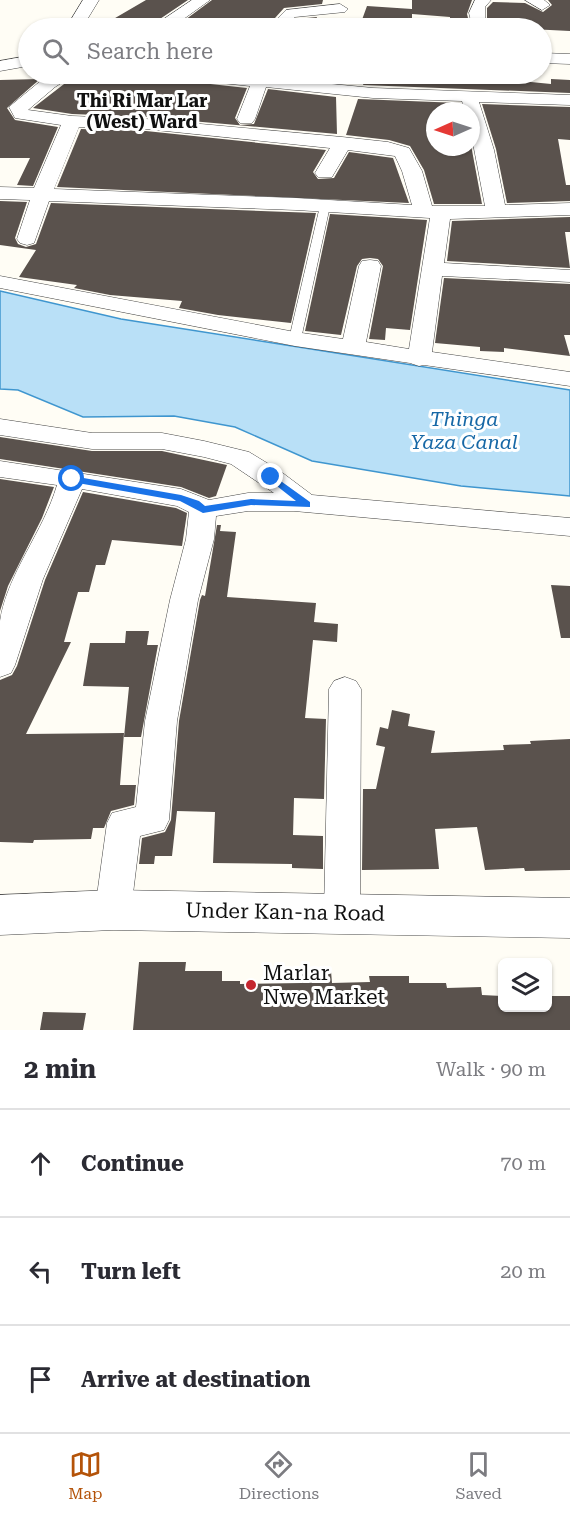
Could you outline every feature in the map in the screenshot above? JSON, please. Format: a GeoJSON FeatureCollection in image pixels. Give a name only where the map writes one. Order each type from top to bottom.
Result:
{"type":"FeatureCollection","features":[{"type":"Feature","properties":{"kind":"street"},"geometry":{"type":"LineString","coordinates":[[80,18],[91,0]]}},
{"type":"Feature","properties":{"kind":"street"},"geometry":{"type":"LineString","coordinates":[[176,18],[202,0]]}},
{"type":"Feature","properties":{"kind":"street"},"geometry":{"type":"LineString","coordinates":[[477,18],[478,6],[483,0]]}},
{"type":"Feature","properties":{"kind":"street"},"geometry":{"type":"LineString","coordinates":[[284,18],[291,13],[342,4]]}},
{"type":"Feature","properties":{"kind":"street"},"geometry":{"type":"LineString","coordinates":[[336,18],[342,4]]}},
{"type":"Feature","properties":{"kind":"street"},"geometry":{"type":"LineString","coordinates":[[552,58],[570,59]]}},
{"type":"Feature","properties":{"kind":"street"},"geometry":{"type":"LineString","coordinates":[[0,66],[18,63]]}},
{"type":"Feature","properties":{"kind":"street"},"geometry":{"type":"LineString","coordinates":[[51,84],[18,107],[21,114],[72,121],[146,124],[342,143],[388,148],[402,152],[433,213],[434,268],[419,359]]}},
{"type":"Feature","properties":{"kind":"street"},"geometry":{"type":"LineString","coordinates":[[246,119],[259,84]]}},
{"type":"Feature","properties":{"kind":"street"},"geometry":{"type":"LineString","coordinates":[[329,84],[373,93],[570,99]]}},
{"type":"Feature","properties":{"kind":"street"},"geometry":{"type":"LineString","coordinates":[[469,96],[485,150],[496,211]]}},
{"type":"Feature","properties":{"kind":"street"},"geometry":{"type":"LineString","coordinates":[[0,98],[30,97]]}},
{"type":"Feature","properties":{"kind":"street"},"geometry":{"type":"LineString","coordinates":[[27,239],[72,121]]}},
{"type":"Feature","properties":{"kind":"street"},"geometry":{"type":"LineString","coordinates":[[325,173],[342,143]]}},
{"type":"Feature","properties":{"kind":"street"},"geometry":{"type":"LineString","coordinates":[[0,193],[325,206],[433,213],[570,209]]}},
{"type":"Feature","properties":{"kind":"street"},"geometry":{"type":"LineString","coordinates":[[353,348],[370,266]]}},
{"type":"Feature","properties":{"kind":"street"},"geometry":{"type":"LineString","coordinates":[[434,268],[570,276]]}},
{"type":"Feature","properties":{"kind":"street"},"geometry":{"type":"LineString","coordinates":[[0,282],[295,339],[419,359],[570,379]]}},
{"type":"Feature","properties":{"kind":"street"},"geometry":{"type":"LineString","coordinates":[[0,427],[92,441],[162,441],[213,451],[240,458],[271,477],[307,504]]}},
{"type":"Feature","properties":{"kind":"street"},"geometry":{"type":"LineString","coordinates":[[0,469],[181,498],[195,503],[203,510]]}},
{"type":"Feature","properties":{"kind":"street"},"geometry":{"type":"LineString","coordinates":[[0,665],[30,578],[41,550],[61,512],[72,479]]}},
{"type":"Feature","properties":{"kind":"street"},"geometry":{"type":"LineString","coordinates":[[203,510],[216,506],[251,502],[307,504],[465,520],[570,527]]}},
{"type":"Feature","properties":{"kind":"street"},"geometry":{"type":"LineString","coordinates":[[113,910],[124,823],[152,820],[161,721],[184,600],[200,538],[203,510]]}},
{"type":"Feature","properties":{"kind":"street"},"geometry":{"type":"LineString","coordinates":[[342,912],[345,689]]}},
{"type":"Feature","properties":{"kind":"street","name":"Under Kan-na Road"},"geometry":{"type":"LineString","coordinates":[[0,915],[113,910],[342,912],[570,918]]}},
{"type":"Feature","properties":{"kind":"lane"},"geometry":{"type":"LineString","coordinates":[[295,339],[325,206]]}},
{"type":"Feature","properties":{"kind":"water","name":"Thinga Yaza Canal"},"geometry":{"type":"Polygon","coordinates":[[[0,291],[121,319],[570,390],[570,496],[461,486],[312,461],[235,427],[174,416],[83,417],[18,390],[0,389],[0,291]]]}},
{"type":"Feature","properties":{"kind":"building"},"geometry":{"type":"Polygon","coordinates":[[[146,0],[188,0],[161,18],[115,18],[146,0]]]}},
{"type":"Feature","properties":{"kind":"building"},"geometry":{"type":"Polygon","coordinates":[[[212,0],[323,0],[322,4],[284,8],[275,18],[188,18],[212,0]]]}},
{"type":"Feature","properties":{"kind":"building"},"geometry":{"type":"Polygon","coordinates":[[[412,0],[472,0],[467,14],[468,18],[412,14],[412,18],[363,18],[367,6],[412,9],[412,0]]]}},
{"type":"Feature","properties":{"kind":"building"},"geometry":{"type":"Polygon","coordinates":[[[548,0],[570,0],[570,31],[552,30],[552,18],[487,18],[487,8],[493,2],[525,3],[543,12],[552,5],[548,0]]]}},
{"type":"Feature","properties":{"kind":"building"},"geometry":{"type":"Polygon","coordinates":[[[552,79],[570,80],[570,93],[363,85],[552,84],[552,79]]]}},
{"type":"Feature","properties":{"kind":"building"},"geometry":{"type":"Polygon","coordinates":[[[0,80],[18,80],[18,84],[34,84],[7,108],[15,120],[58,127],[33,186],[17,185],[30,158],[0,158],[0,80]]]}},
{"type":"Feature","properties":{"kind":"building"},"geometry":{"type":"Polygon","coordinates":[[[64,84],[210,84],[247,88],[235,118],[240,125],[254,124],[268,89],[336,97],[337,134],[146,117],[72,114],[33,108],[64,84]]]}},
{"type":"Feature","properties":{"kind":"building"},"geometry":{"type":"Polygon","coordinates":[[[358,99],[434,102],[426,102],[426,156],[473,156],[482,204],[434,204],[424,170],[410,146],[389,140],[346,135],[358,99]]]}},
{"type":"Feature","properties":{"kind":"building"},"geometry":{"type":"Polygon","coordinates":[[[482,104],[570,107],[570,140],[558,139],[566,185],[570,185],[570,201],[507,203],[496,149],[482,104]]]}},
{"type":"Feature","properties":{"kind":"building"},"geometry":{"type":"Polygon","coordinates":[[[81,129],[146,131],[326,150],[313,172],[318,179],[334,178],[349,152],[393,158],[409,203],[57,187],[81,129]]]}},
{"type":"Feature","properties":{"kind":"building"},"geometry":{"type":"Polygon","coordinates":[[[0,201],[27,202],[15,238],[18,244],[26,247],[36,244],[51,203],[316,213],[291,323],[218,315],[179,308],[182,301],[110,295],[74,288],[77,285],[19,277],[36,250],[0,245],[0,201]]]}},
{"type":"Feature","properties":{"kind":"building"},"geometry":{"type":"Polygon","coordinates":[[[330,214],[427,220],[410,330],[386,328],[385,340],[369,339],[383,266],[378,259],[370,258],[362,259],[357,266],[341,335],[305,331],[330,214]]]}},
{"type":"Feature","properties":{"kind":"building"},"geometry":{"type":"Polygon","coordinates":[[[570,217],[570,232],[565,232],[570,268],[447,261],[452,221],[570,217]]]}},
{"type":"Feature","properties":{"kind":"building"},"geometry":{"type":"Polygon","coordinates":[[[444,278],[570,284],[570,335],[564,335],[570,356],[504,348],[504,352],[480,351],[480,347],[435,343],[444,278]]]}},
{"type":"Feature","properties":{"kind":"building"},"geometry":{"type":"Polygon","coordinates":[[[0,437],[92,451],[162,451],[227,465],[216,496],[209,498],[181,487],[0,459],[0,437]]]}},
{"type":"Feature","properties":{"kind":"building"},"geometry":{"type":"Polygon","coordinates":[[[0,479],[54,487],[42,518],[8,586],[0,611],[0,479]]]}},
{"type":"Feature","properties":{"kind":"building"},"geometry":{"type":"Polygon","coordinates":[[[83,492],[176,508],[187,513],[182,546],[112,540],[105,565],[96,565],[89,592],[78,592],[64,642],[71,642],[26,734],[124,733],[120,785],[136,785],[134,805],[111,811],[104,828],[93,828],[91,839],[34,840],[33,843],[0,842],[0,680],[12,675],[17,666],[45,580],[83,492]]]}},
{"type":"Feature","properties":{"kind":"building"},"geometry":{"type":"Polygon","coordinates":[[[217,525],[221,525],[220,531],[236,532],[227,597],[316,603],[314,622],[338,624],[337,642],[313,640],[305,718],[326,719],[324,799],[294,798],[293,835],[323,836],[323,869],[292,868],[292,864],[213,863],[215,812],[177,811],[172,856],[155,856],[154,864],[139,864],[142,838],[165,832],[171,820],[179,721],[200,600],[202,595],[205,596],[217,525]]]}},
{"type":"Feature","properties":{"kind":"building"},"geometry":{"type":"Polygon","coordinates":[[[551,585],[570,586],[570,638],[561,638],[551,585]]]}},
{"type":"Feature","properties":{"kind":"building"},"geometry":{"type":"Polygon","coordinates":[[[126,631],[149,631],[147,645],[158,645],[141,737],[124,737],[129,687],[83,686],[90,643],[125,643],[126,631]]]}},
{"type":"Feature","properties":{"kind":"building"},"geometry":{"type":"Polygon","coordinates":[[[392,710],[410,714],[408,726],[435,731],[431,753],[504,750],[503,745],[570,739],[570,870],[525,871],[524,868],[485,870],[477,827],[435,829],[439,869],[362,870],[363,789],[376,789],[385,747],[376,745],[380,727],[388,729],[392,710]]]}},
{"type":"Feature","properties":{"kind":"building"},"geometry":{"type":"Polygon","coordinates":[[[139,962],[186,962],[185,971],[222,971],[222,981],[240,981],[240,984],[302,983],[302,972],[331,971],[332,983],[370,982],[369,976],[409,976],[409,983],[446,983],[447,988],[481,987],[482,995],[498,996],[498,1012],[552,1012],[552,996],[570,996],[570,1030],[133,1030],[139,962]]]}},
{"type":"Feature","properties":{"kind":"building"},"geometry":{"type":"Polygon","coordinates":[[[43,1012],[86,1013],[83,1030],[40,1030],[43,1012]]]}},
{"type":"Feature","properties":{"kind":"place","name":"Marlar Nwe Market"},"geometry":{"type":"Point","coordinates":[251,985]}},
{"type":"Feature","properties":{"kind":"district","name":"Thi Ri Mar Lar (West) Ward"},"geometry":{"type":"Point","coordinates":[142,110]}},
{"type":"Feature","properties":{"kind":"route"},"geometry":{"type":"LineString","coordinates":[[72,479],[181,498],[195,503],[203,510],[216,506],[251,502],[307,504],[271,477]]}}]}
